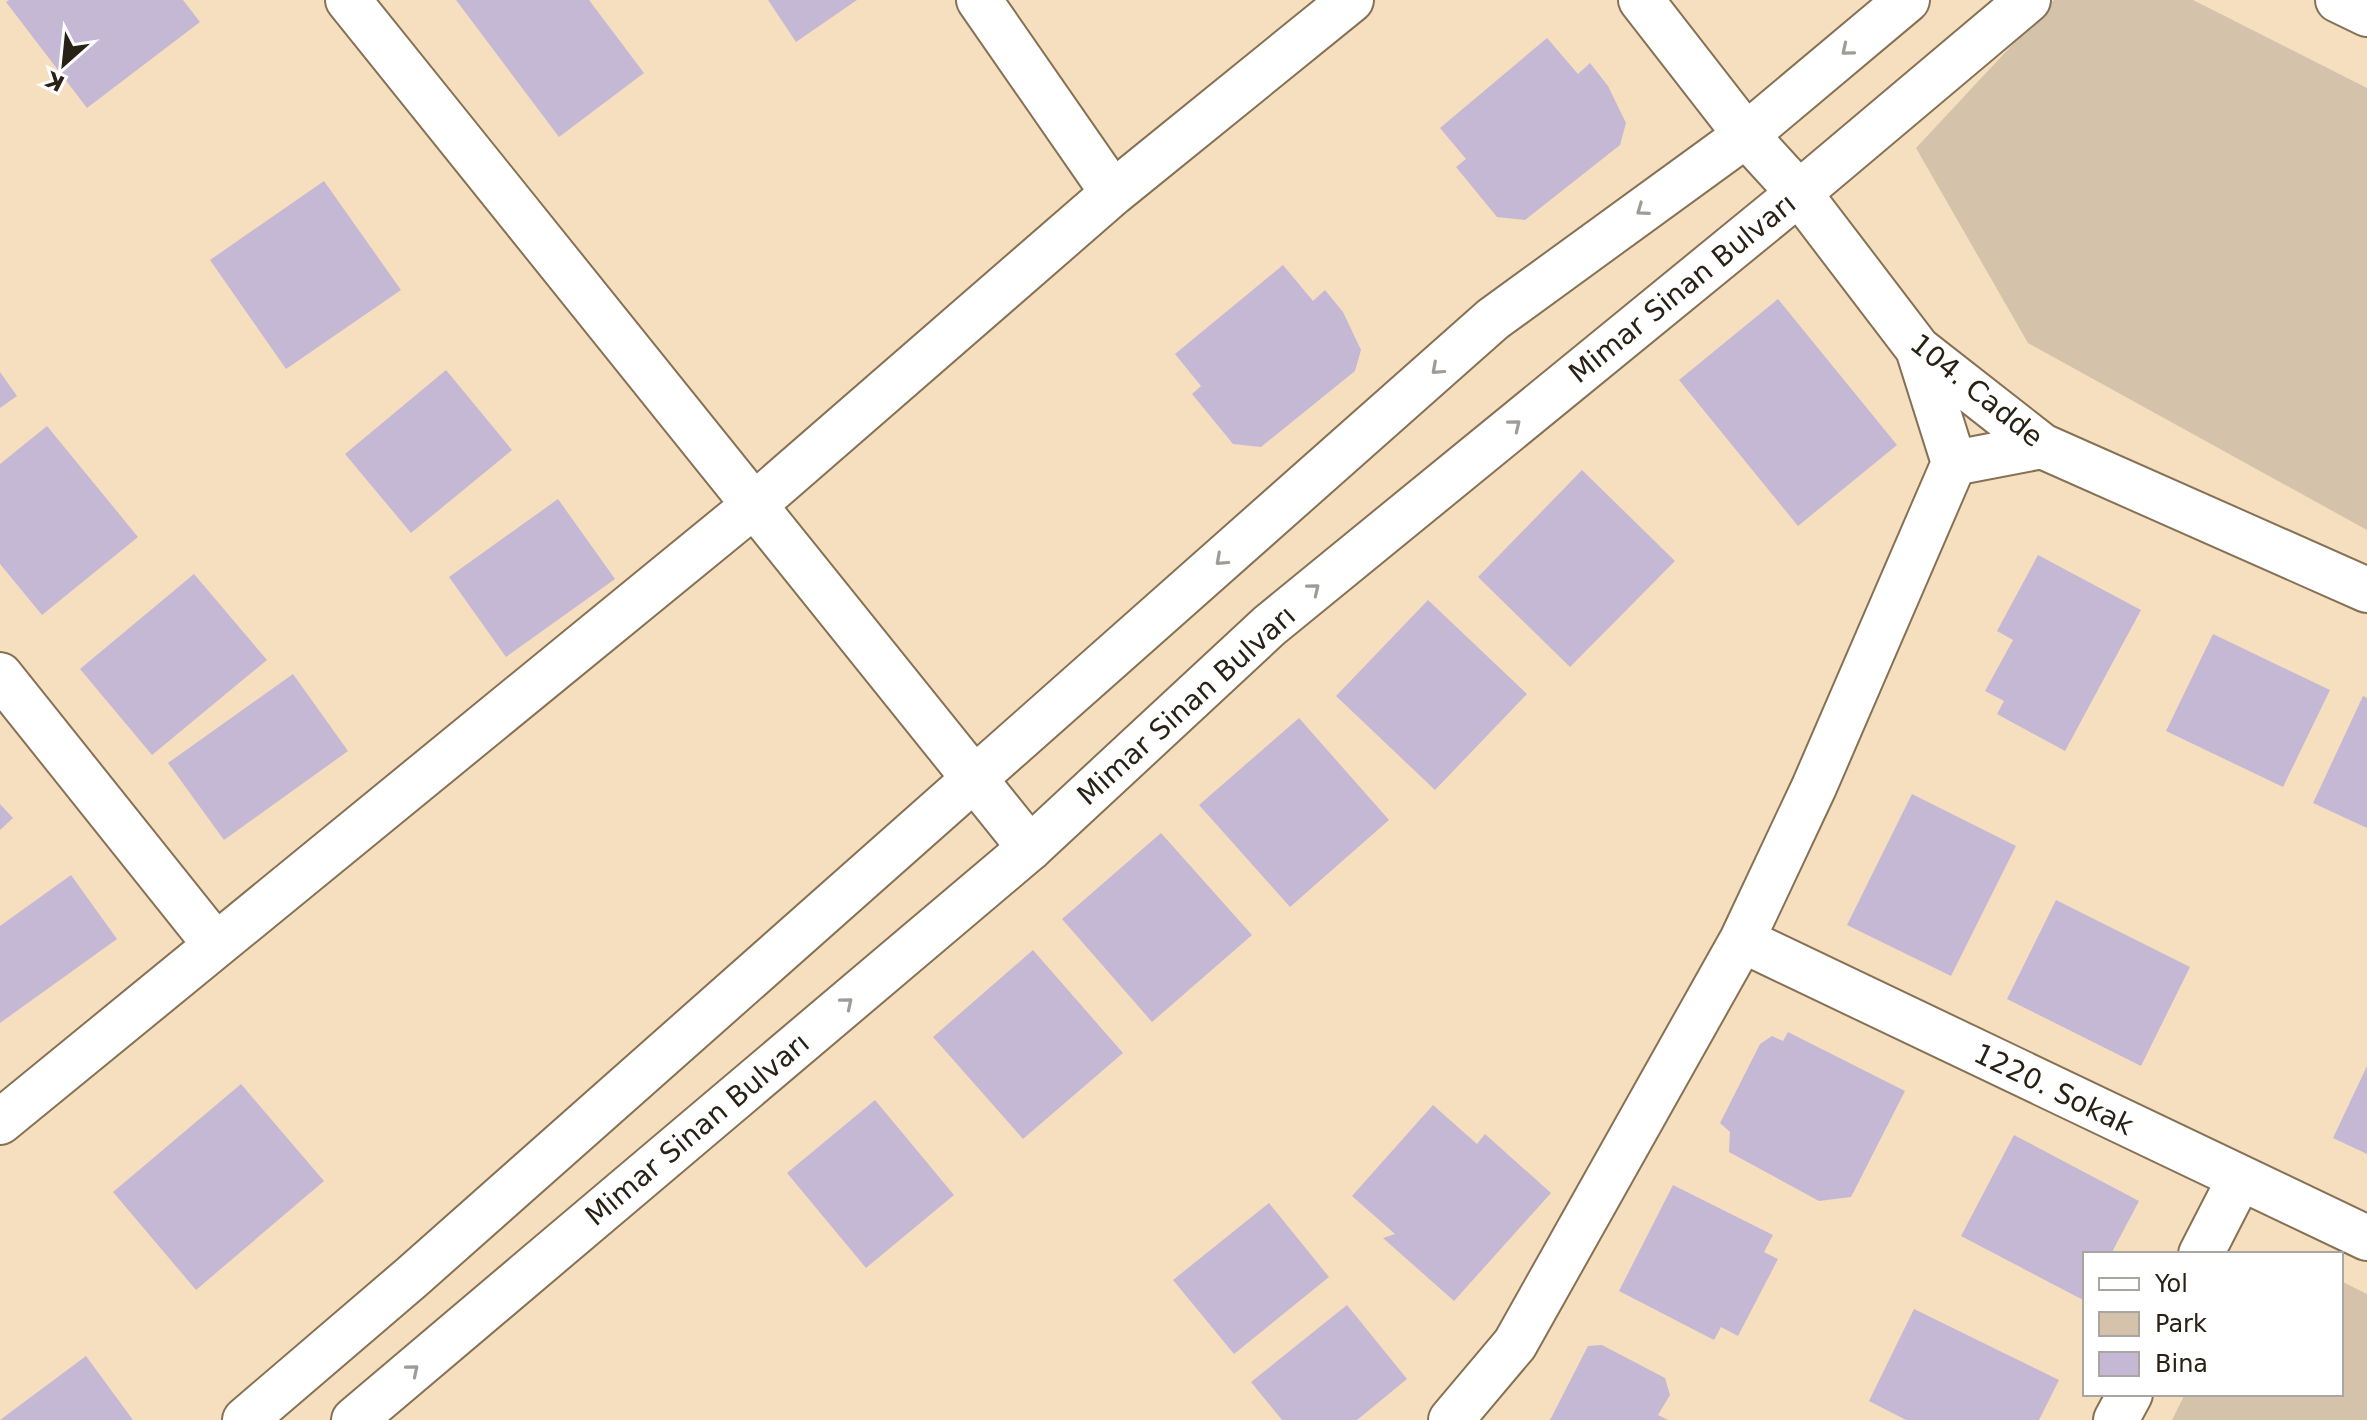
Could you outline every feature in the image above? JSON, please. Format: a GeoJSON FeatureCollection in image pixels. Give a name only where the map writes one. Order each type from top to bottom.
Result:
{"type":"FeatureCollection","features":[{"type":"Feature","properties":{"kind":"street"},"geometry":{"type":"LineString","coordinates":[[348,0],[1030,848]]}},
{"type":"Feature","properties":{"kind":"street"},"geometry":{"type":"LineString","coordinates":[[979,0],[1113,193]]}},
{"type":"Feature","properties":{"kind":"street"},"geometry":{"type":"LineString","coordinates":[[0,1122],[753,506],[1113,193],[1351,0]]}},
{"type":"Feature","properties":{"kind":"street","name":"104. Cadde"},"geometry":{"type":"LineString","coordinates":[[1641,0],[1746,135],[1799,193],[1918,349],[2042,446],[2367,590]]}},
{"type":"Feature","properties":{"kind":"street"},"geometry":{"type":"LineString","coordinates":[[245,1420],[1493,319],[1746,135],[1907,0]]}},
{"type":"Feature","properties":{"kind":"street","name":"Mimar Sinan Bulvarı"},"geometry":{"type":"LineString","coordinates":[[354,1420],[1030,848],[1269,626],[1799,193],[2028,0]]}},
{"type":"Feature","properties":{"kind":"street"},"geometry":{"type":"LineString","coordinates":[[2338,0],[2367,14]]}},
{"type":"Feature","properties":{"kind":"street"},"geometry":{"type":"LineString","coordinates":[[1451,1420],[1515,1344],[1742,940],[1814,787],[1954,463],[1918,349]]}},
{"type":"Feature","properties":{"kind":"street"},"geometry":{"type":"LineString","coordinates":[[1954,463],[2042,446]]}},
{"type":"Feature","properties":{"kind":"street"},"geometry":{"type":"LineString","coordinates":[[0,675],[215,944]]}},
{"type":"Feature","properties":{"kind":"street","name":"1220. Sokak"},"geometry":{"type":"LineString","coordinates":[[1742,940],[2367,1238]]}},
{"type":"Feature","properties":{"kind":"street"},"geometry":{"type":"LineString","coordinates":[[2202,1252],[2240,1178]]}},
{"type":"Feature","properties":{"kind":"street"},"geometry":{"type":"LineString","coordinates":[[2116,1420],[2129,1396]]}},
{"type":"Feature","properties":{"kind":"green space"},"geometry":{"type":"Polygon","coordinates":[[[2054,0],[2193,0],[2367,88],[2367,530],[2028,343],[1916,148],[2054,0]]]}},
{"type":"Feature","properties":{"kind":"green space"},"geometry":{"type":"Polygon","coordinates":[[[2343,1282],[2367,1294],[2367,1420],[2172,1420],[2184,1396],[2343,1396],[2343,1282]]]}},
{"type":"Feature","properties":{"kind":"building"},"geometry":{"type":"Polygon","coordinates":[[[183,0],[200,22],[87,108],[6,2],[183,0]]]}},
{"type":"Feature","properties":{"kind":"building"},"geometry":{"type":"Polygon","coordinates":[[[456,0],[589,0],[644,73],[559,137],[456,0]]]}},
{"type":"Feature","properties":{"kind":"building"},"geometry":{"type":"Polygon","coordinates":[[[768,0],[857,0],[796,42],[768,0]]]}},
{"type":"Feature","properties":{"kind":"building"},"geometry":{"type":"Polygon","coordinates":[[[1547,38],[1578,74],[1590,63],[1608,86],[1626,123],[1620,145],[1525,220],[1497,217],[1456,167],[1466,159],[1440,128],[1547,38]]]}},
{"type":"Feature","properties":{"kind":"building"},"geometry":{"type":"Polygon","coordinates":[[[324,181],[401,290],[286,369],[210,260],[324,181]]]}},
{"type":"Feature","properties":{"kind":"building"},"geometry":{"type":"Polygon","coordinates":[[[1283,265],[1313,301],[1325,290],[1343,312],[1361,350],[1355,371],[1261,447],[1233,444],[1192,394],[1201,386],[1175,354],[1283,265]]]}},
{"type":"Feature","properties":{"kind":"building"},"geometry":{"type":"Polygon","coordinates":[[[1778,299],[1897,445],[1798,526],[1679,380],[1778,299]]]}},
{"type":"Feature","properties":{"kind":"building"},"geometry":{"type":"Polygon","coordinates":[[[446,370],[512,450],[411,533],[345,454],[446,370]]]}},
{"type":"Feature","properties":{"kind":"building"},"geometry":{"type":"Polygon","coordinates":[[[0,372],[17,396],[0,408],[0,372]]]}},
{"type":"Feature","properties":{"kind":"building"},"geometry":{"type":"Polygon","coordinates":[[[47,426],[138,537],[42,615],[0,564],[0,464],[47,426]]]}},
{"type":"Feature","properties":{"kind":"building"},"geometry":{"type":"Polygon","coordinates":[[[1582,470],[1675,561],[1570,667],[1478,577],[1582,470]]]}},
{"type":"Feature","properties":{"kind":"building"},"geometry":{"type":"Polygon","coordinates":[[[558,499],[615,579],[506,657],[449,577],[558,499]]]}},
{"type":"Feature","properties":{"kind":"building"},"geometry":{"type":"Polygon","coordinates":[[[2038,555],[2141,610],[2065,751],[1997,714],[2004,701],[1985,691],[2013,640],[1997,631],[2038,555]]]}},
{"type":"Feature","properties":{"kind":"building"},"geometry":{"type":"Polygon","coordinates":[[[194,574],[267,660],[152,755],[80,669],[194,574]]]}},
{"type":"Feature","properties":{"kind":"building"},"geometry":{"type":"Polygon","coordinates":[[[1428,600],[1527,694],[1435,790],[1336,696],[1428,600]]]}},
{"type":"Feature","properties":{"kind":"building"},"geometry":{"type":"Polygon","coordinates":[[[2213,634],[2330,690],[2283,787],[2166,731],[2213,634]]]}},
{"type":"Feature","properties":{"kind":"building"},"geometry":{"type":"Polygon","coordinates":[[[293,674],[348,751],[224,840],[168,763],[293,674]]]}},
{"type":"Feature","properties":{"kind":"building"},"geometry":{"type":"Polygon","coordinates":[[[2363,696],[2367,698],[2367,828],[2313,803],[2363,696]]]}},
{"type":"Feature","properties":{"kind":"building"},"geometry":{"type":"Polygon","coordinates":[[[1299,718],[1389,820],[1290,907],[1199,805],[1299,718]]]}},
{"type":"Feature","properties":{"kind":"building"},"geometry":{"type":"Polygon","coordinates":[[[1912,794],[2016,846],[1951,976],[1847,925],[1912,794]]]}},
{"type":"Feature","properties":{"kind":"building"},"geometry":{"type":"Polygon","coordinates":[[[0,804],[13,818],[0,830],[0,804]]]}},
{"type":"Feature","properties":{"kind":"building"},"geometry":{"type":"Polygon","coordinates":[[[1161,833],[1252,935],[1152,1022],[1062,919],[1161,833]]]}},
{"type":"Feature","properties":{"kind":"building"},"geometry":{"type":"Polygon","coordinates":[[[71,875],[117,939],[0,1023],[0,926],[71,875]]]}},
{"type":"Feature","properties":{"kind":"building"},"geometry":{"type":"Polygon","coordinates":[[[2056,900],[2190,967],[2141,1066],[2007,999],[2056,900]]]}},
{"type":"Feature","properties":{"kind":"building"},"geometry":{"type":"Polygon","coordinates":[[[1033,950],[1123,1053],[1023,1139],[933,1037],[1033,950]]]}},
{"type":"Feature","properties":{"kind":"building"},"geometry":{"type":"Polygon","coordinates":[[[1788,1032],[1905,1091],[1851,1197],[1819,1201],[1729,1152],[1730,1132],[1720,1123],[1760,1044],[1772,1036],[1783,1041],[1788,1032]]]}},
{"type":"Feature","properties":{"kind":"building"},"geometry":{"type":"Polygon","coordinates":[[[2367,1066],[2367,1154],[2333,1138],[2367,1066]]]}},
{"type":"Feature","properties":{"kind":"building"},"geometry":{"type":"Polygon","coordinates":[[[241,1084],[324,1181],[196,1290],[113,1192],[241,1084]]]}},
{"type":"Feature","properties":{"kind":"building"},"geometry":{"type":"Polygon","coordinates":[[[875,1100],[954,1195],[866,1268],[787,1173],[875,1100]]]}},
{"type":"Feature","properties":{"kind":"building"},"geometry":{"type":"Polygon","coordinates":[[[1433,1105],[1477,1144],[1485,1134],[1551,1193],[1454,1301],[1383,1238],[1395,1234],[1352,1196],[1433,1105]]]}},
{"type":"Feature","properties":{"kind":"building"},"geometry":{"type":"Polygon","coordinates":[[[2014,1135],[2139,1201],[2112,1252],[2083,1252],[2083,1300],[1961,1236],[2014,1135]]]}},
{"type":"Feature","properties":{"kind":"building"},"geometry":{"type":"Polygon","coordinates":[[[1673,1185],[1773,1235],[1764,1252],[1778,1259],[1738,1336],[1721,1327],[1714,1340],[1619,1291],[1673,1185]]]}},
{"type":"Feature","properties":{"kind":"building"},"geometry":{"type":"Polygon","coordinates":[[[1269,1203],[1329,1277],[1234,1354],[1173,1280],[1269,1203]]]}},
{"type":"Feature","properties":{"kind":"building"},"geometry":{"type":"Polygon","coordinates":[[[1347,1305],[1407,1379],[1357,1420],[1282,1420],[1251,1382],[1347,1305]]]}},
{"type":"Feature","properties":{"kind":"building"},"geometry":{"type":"Polygon","coordinates":[[[1914,1309],[2059,1380],[2039,1420],[1906,1420],[1869,1401],[1914,1309]]]}},
{"type":"Feature","properties":{"kind":"building"},"geometry":{"type":"Polygon","coordinates":[[[1602,1345],[1665,1378],[1670,1395],[1658,1415],[1668,1420],[1550,1420],[1588,1346],[1602,1345]]]}},
{"type":"Feature","properties":{"kind":"building"},"geometry":{"type":"Polygon","coordinates":[[[86,1356],[133,1420],[0,1420],[86,1356]]]}}]}
